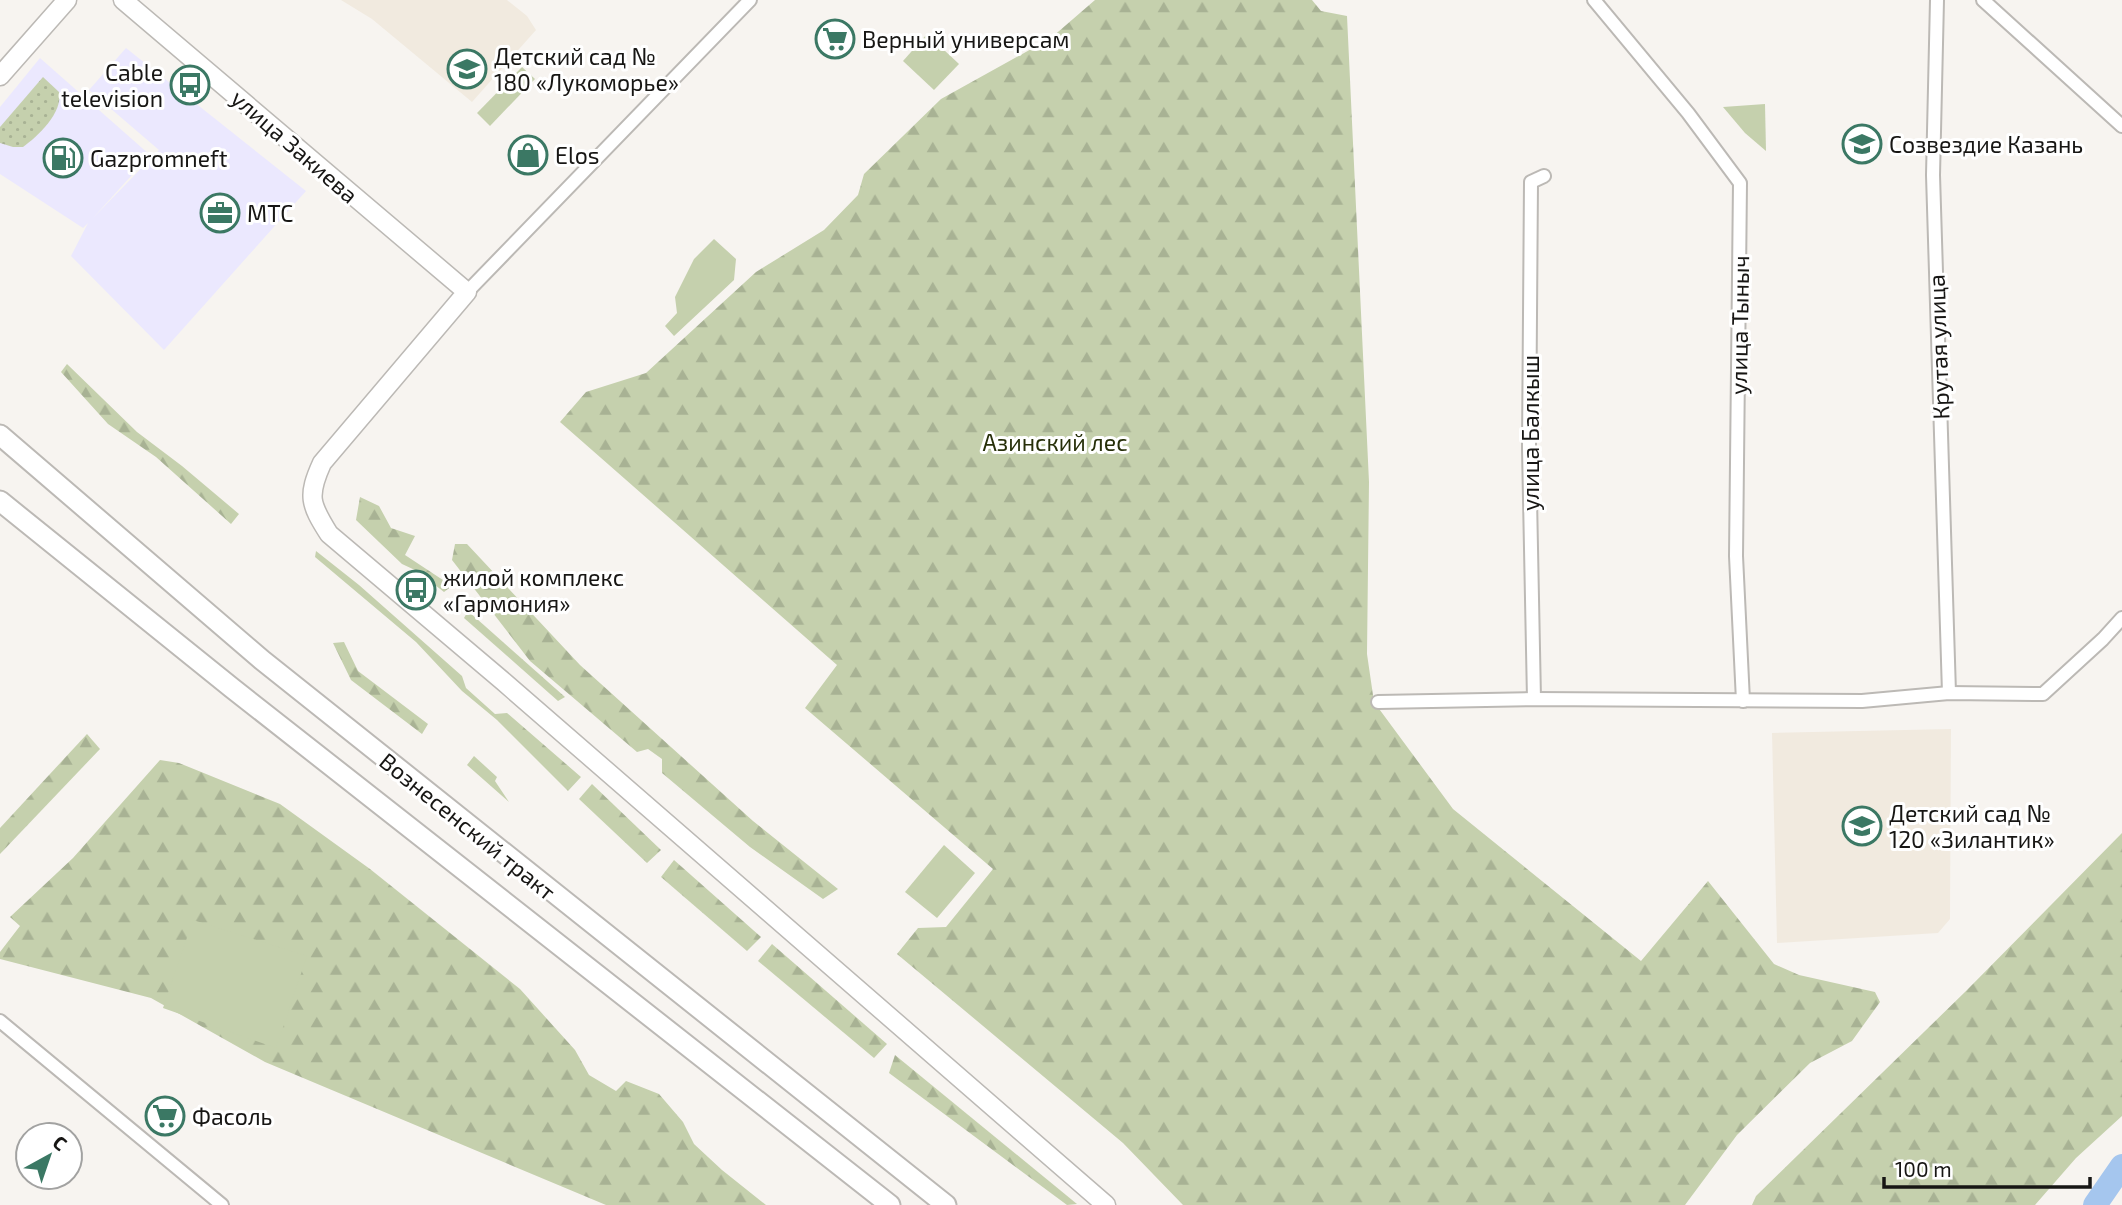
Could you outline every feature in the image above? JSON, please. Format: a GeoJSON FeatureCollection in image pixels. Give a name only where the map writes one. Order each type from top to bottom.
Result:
{"type":"FeatureCollection","features":[{"type":"Feature","properties":{"kind":"main road","name":"Вознесенский тракт"},"geometry":{"type":"LineString","coordinates":[[0,435],[261,660],[946,1205]]}},
{"type":"Feature","properties":{"kind":"main road","name":"Вознесенский тракт"},"geometry":{"type":"LineString","coordinates":[[0,501],[232,688],[890,1205]]}},
{"type":"Feature","properties":{"kind":"street"},"geometry":{"type":"LineString","coordinates":[[0,76],[67,0]]}},
{"type":"Feature","properties":{"kind":"street","name":"улица Закиева"},"geometry":{"type":"LineString","coordinates":[[123,0],[467,292]]}},
{"type":"Feature","properties":{"kind":"street"},"geometry":{"type":"LineString","coordinates":[[750,0],[467,292],[322,463],[312,485],[314,510],[329,534],[504,682],[1106,1205]]}},
{"type":"Feature","properties":{"kind":"street","name":"улица Тыныч"},"geometry":{"type":"LineString","coordinates":[[1594,0],[1688,113],[1740,183],[1736,556],[1743,701]]}},
{"type":"Feature","properties":{"kind":"street","name":"Крутая улица"},"geometry":{"type":"LineString","coordinates":[[1937,0],[1933,175],[1949,693]]}},
{"type":"Feature","properties":{"kind":"street"},"geometry":{"type":"LineString","coordinates":[[1983,0],[2122,126]]}},
{"type":"Feature","properties":{"kind":"street","name":"улица Балкыш"},"geometry":{"type":"LineString","coordinates":[[1534,699],[1529,448],[1531,182],[1544,176]]}},
{"type":"Feature","properties":{"kind":"street"},"geometry":{"type":"LineString","coordinates":[[1378,702],[1534,699],[1862,701],[1949,693],[2043,694],[2122,618]]}},
{"type":"Feature","properties":{"kind":"street"},"geometry":{"type":"LineString","coordinates":[[0,1021],[222,1205]]}},
{"type":"Feature","properties":{"kind":"shaded area","name":"Детский сад № 180 «Лукоморье»"},"geometry":{"type":"Polygon","coordinates":[[[341,0],[507,0],[527,16],[536,30],[472,102],[372,19],[341,0]]]}},
{"type":"Feature","properties":{"kind":"shaded area"},"geometry":{"type":"Polygon","coordinates":[[[126,48],[306,191],[164,350],[71,256],[88,223],[83,228],[0,174],[0,107],[40,58],[150,155],[93,218],[159,150],[89,90],[126,48]]]}},
{"type":"Feature","properties":{"kind":"shaded area","name":"Детский сад № 120 «Зилантик»"},"geometry":{"type":"Polygon","coordinates":[[[1951,729],[1950,919],[1938,933],[1777,943],[1772,733],[1951,729]]]}},
{"type":"Feature","properties":{"kind":"green space","name":"Азинский лес"},"geometry":{"type":"Polygon","coordinates":[[[1095,0],[1312,0],[1321,11],[1347,16],[1369,482],[1367,654],[1374,702],[1453,809],[1641,961],[1708,881],[1774,964],[1799,975],[1875,992],[1880,1002],[1852,1041],[1810,1063],[1737,1135],[1685,1205],[1183,1205],[1123,1143],[897,954],[918,928],[946,927],[993,869],[805,708],[837,665],[560,422],[586,392],[646,373],[756,272],[824,230],[858,195],[864,174],[941,99],[1051,38],[1095,0]]]}},
{"type":"Feature","properties":{"kind":"green space"},"geometry":{"type":"Polygon","coordinates":[[[927,34],[959,64],[934,90],[903,61],[927,34]]]}},
{"type":"Feature","properties":{"kind":"green space"},"geometry":{"type":"Polygon","coordinates":[[[522,67],[535,79],[490,126],[477,113],[522,67]]]}},
{"type":"Feature","properties":{"kind":"green space"},"geometry":{"type":"Polygon","coordinates":[[[43,77],[59,92],[53,116],[23,147],[0,143],[0,127],[43,77]]]}},
{"type":"Feature","properties":{"kind":"green space"},"geometry":{"type":"Polygon","coordinates":[[[1765,104],[1766,151],[1745,133],[1723,107],[1765,104]]]}},
{"type":"Feature","properties":{"kind":"green space"},"geometry":{"type":"Polygon","coordinates":[[[714,239],[736,259],[734,280],[674,336],[665,326],[677,313],[675,297],[694,259],[714,239]]]}},
{"type":"Feature","properties":{"kind":"green space"},"geometry":{"type":"Polygon","coordinates":[[[67,364],[137,432],[239,514],[231,524],[156,457],[108,424],[61,372],[67,364]]]}},
{"type":"Feature","properties":{"kind":"green space"},"geometry":{"type":"Polygon","coordinates":[[[360,497],[379,506],[391,528],[415,536],[405,555],[452,586],[444,592],[417,571],[402,564],[356,520],[360,497]]]}},
{"type":"Feature","properties":{"kind":"green space"},"geometry":{"type":"Polygon","coordinates":[[[455,544],[467,544],[580,665],[753,821],[838,889],[823,899],[750,847],[662,773],[662,759],[648,749],[637,752],[530,661],[452,560],[455,544]]]}},
{"type":"Feature","properties":{"kind":"green space"},"geometry":{"type":"Polygon","coordinates":[[[316,551],[359,585],[462,676],[466,688],[495,714],[507,713],[581,777],[568,791],[497,720],[462,691],[416,642],[315,557],[316,551]]]}},
{"type":"Feature","properties":{"kind":"green space"},"geometry":{"type":"Polygon","coordinates":[[[468,611],[565,697],[558,701],[464,618],[468,611]]]}},
{"type":"Feature","properties":{"kind":"green space"},"geometry":{"type":"Polygon","coordinates":[[[344,642],[358,671],[428,724],[422,734],[351,680],[333,643],[344,642]]]}},
{"type":"Feature","properties":{"kind":"green space"},"geometry":{"type":"Polygon","coordinates":[[[87,734],[100,749],[0,854],[0,828],[87,734]]]}},
{"type":"Feature","properties":{"kind":"green space"},"geometry":{"type":"Polygon","coordinates":[[[474,756],[497,777],[495,781],[509,802],[467,765],[474,756]]]}},
{"type":"Feature","properties":{"kind":"green space"},"geometry":{"type":"Polygon","coordinates":[[[160,760],[179,763],[280,804],[370,869],[520,989],[575,1050],[589,1075],[616,1091],[626,1081],[659,1094],[683,1122],[694,1144],[766,1205],[606,1205],[265,1062],[151,998],[0,959],[0,952],[20,926],[10,917],[73,858],[160,760]]]}},
{"type":"Feature","properties":{"kind":"green space"},"geometry":{"type":"Polygon","coordinates":[[[592,784],[661,850],[647,863],[579,799],[592,784]]]}},
{"type":"Feature","properties":{"kind":"green space"},"geometry":{"type":"Polygon","coordinates":[[[2122,833],[2122,1116],[2076,1158],[2035,1205],[1752,1205],[1756,1196],[1966,991],[2122,833]]]}},
{"type":"Feature","properties":{"kind":"green space"},"geometry":{"type":"Polygon","coordinates":[[[944,845],[975,873],[937,918],[905,892],[944,845]]]}},
{"type":"Feature","properties":{"kind":"green space"},"geometry":{"type":"Polygon","coordinates":[[[674,860],[761,937],[747,951],[661,877],[674,860]]]}},
{"type":"Feature","properties":{"kind":"green space"},"geometry":{"type":"Polygon","coordinates":[[[193,920],[307,956],[276,1048],[163,1008],[193,920]]]}},
{"type":"Feature","properties":{"kind":"green space"},"geometry":{"type":"Polygon","coordinates":[[[772,944],[887,1044],[874,1058],[758,961],[772,944]]]}},
{"type":"Feature","properties":{"kind":"green space"},"geometry":{"type":"Polygon","coordinates":[[[895,1055],[1077,1204],[1067,1205],[889,1073],[895,1055]]]}},
{"type":"Feature","properties":{"kind":"waterway"},"geometry":{"type":"LineString","coordinates":[[2095,1205],[2122,1166]]}},
{"type":"Feature","properties":{"kind":"place","name":"Верный универсам"},"geometry":{"type":"Point","coordinates":[835,39]}},
{"type":"Feature","properties":{"kind":"place","name":"Детский сад № 180 «Лукоморье»"},"geometry":{"type":"Point","coordinates":[467,69]}},
{"type":"Feature","properties":{"kind":"place","name":"Cable television"},"geometry":{"type":"Point","coordinates":[190,85]}},
{"type":"Feature","properties":{"kind":"place","name":"Созвездие Казань"},"geometry":{"type":"Point","coordinates":[1862,144]}},
{"type":"Feature","properties":{"kind":"place","name":"Elos"},"geometry":{"type":"Point","coordinates":[528,155]}},
{"type":"Feature","properties":{"kind":"place","name":"Gazpromneft"},"geometry":{"type":"Point","coordinates":[63,158]}},
{"type":"Feature","properties":{"kind":"place","name":"МТС"},"geometry":{"type":"Point","coordinates":[220,213]}},
{"type":"Feature","properties":{"kind":"place","name":"жилой комплекс «Гармония»"},"geometry":{"type":"Point","coordinates":[416,590]}},
{"type":"Feature","properties":{"kind":"place","name":"Детский сад № 120 «Зилантик»"},"geometry":{"type":"Point","coordinates":[1862,826]}},
{"type":"Feature","properties":{"kind":"place","name":"Фасоль"},"geometry":{"type":"Point","coordinates":[165,1116]}}]}
